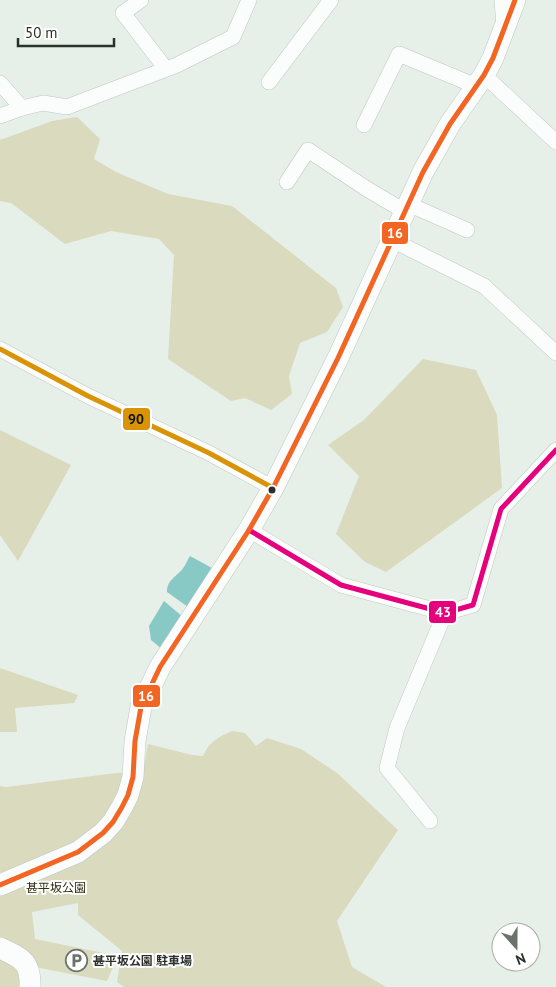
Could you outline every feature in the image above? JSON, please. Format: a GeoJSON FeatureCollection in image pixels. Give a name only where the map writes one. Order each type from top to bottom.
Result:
{"type":"FeatureCollection","features":[{"type":"Feature","properties":{"kind":"main road"},"geometry":{"type":"LineString","coordinates":[[0,885],[78,852],[97,838],[113,822],[128,795],[133,777],[135,741],[141,707],[160,667],[250,530],[273,488],[338,358],[406,207],[450,124],[493,58],[515,0]]}},
{"type":"Feature","properties":{"kind":"main road"},"geometry":{"type":"LineString","coordinates":[[0,948],[20,958],[28,967],[30,987]]}},
{"type":"Feature","properties":{"kind":"street"},"geometry":{"type":"LineString","coordinates":[[141,0],[123,13],[166,69]]}},
{"type":"Feature","properties":{"kind":"street"},"geometry":{"type":"LineString","coordinates":[[0,116],[43,103],[67,107],[166,69],[233,37],[249,0]]}},
{"type":"Feature","properties":{"kind":"street"},"geometry":{"type":"LineString","coordinates":[[269,82],[331,0]]}},
{"type":"Feature","properties":{"kind":"street"},"geometry":{"type":"LineString","coordinates":[[502,0],[504,27]]}},
{"type":"Feature","properties":{"kind":"street"},"geometry":{"type":"LineString","coordinates":[[364,125],[399,54],[480,80],[556,142]]}},
{"type":"Feature","properties":{"kind":"street"},"geometry":{"type":"LineString","coordinates":[[0,82],[22,108]]}},
{"type":"Feature","properties":{"kind":"street"},"geometry":{"type":"LineString","coordinates":[[286,182],[308,150],[366,189],[406,207],[468,230]]}},
{"type":"Feature","properties":{"kind":"street"},"geometry":{"type":"LineString","coordinates":[[392,240],[484,286],[556,353]]}},
{"type":"Feature","properties":{"kind":"street"},"geometry":{"type":"LineString","coordinates":[[0,349],[88,396],[209,453],[273,488]]}},
{"type":"Feature","properties":{"kind":"street"},"geometry":{"type":"LineString","coordinates":[[250,530],[341,585],[444,613],[473,604],[501,509],[556,450]]}},
{"type":"Feature","properties":{"kind":"street"},"geometry":{"type":"LineString","coordinates":[[430,821],[387,768],[397,728],[444,613]]}},
{"type":"Feature","properties":{"kind":"green space"},"geometry":{"type":"Polygon","coordinates":[[[77,117],[100,139],[94,159],[116,172],[168,194],[232,206],[336,288],[343,307],[327,332],[300,343],[289,376],[292,394],[271,410],[245,398],[231,401],[168,359],[174,255],[159,239],[111,231],[65,244],[11,203],[0,201],[0,140],[52,121],[77,117]]]}},
{"type":"Feature","properties":{"kind":"green space"},"geometry":{"type":"Polygon","coordinates":[[[423,359],[476,370],[497,415],[502,488],[386,572],[365,562],[336,534],[359,476],[328,445],[364,420],[423,359]]]}},
{"type":"Feature","properties":{"kind":"green space"},"geometry":{"type":"Polygon","coordinates":[[[0,430],[71,465],[18,561],[0,535],[0,430]]]}},
{"type":"Feature","properties":{"kind":"green space"},"geometry":{"type":"Polygon","coordinates":[[[0,668],[78,695],[74,703],[15,708],[17,732],[0,732],[0,668]]]}},
{"type":"Feature","properties":{"kind":"green space","name":"甚平坂公園"},"geometry":{"type":"Polygon","coordinates":[[[232,731],[245,733],[256,746],[267,738],[301,749],[337,773],[398,830],[337,921],[352,967],[386,987],[124,987],[117,982],[122,951],[78,915],[78,903],[32,912],[35,939],[118,956],[107,981],[35,967],[23,987],[0,987],[0,786],[6,787],[116,773],[143,772],[148,744],[203,756],[215,740],[232,731]]]}},
{"type":"Feature","properties":{"kind":"water"},"geometry":{"type":"Polygon","coordinates":[[[190,556],[212,568],[188,607],[167,592],[167,588],[184,567],[190,556]]]}},
{"type":"Feature","properties":{"kind":"water"},"geometry":{"type":"Polygon","coordinates":[[[164,601],[183,617],[163,650],[151,640],[149,626],[164,601]]]}},
{"type":"Feature","properties":{"kind":"transit line","name":"16"},"geometry":{"type":"LineString","coordinates":[[0,885],[78,852],[103,833],[113,822],[122,807],[128,795],[133,777],[135,741],[141,707],[160,667],[249,530],[273,488],[338,358],[423,172],[450,124],[484,75],[493,58],[515,0]]}},
{"type":"Feature","properties":{"kind":"transit line","name":"90"},"geometry":{"type":"LineString","coordinates":[[0,349],[88,396],[209,453],[273,488]]}},
{"type":"Feature","properties":{"kind":"transit line","name":"43"},"geometry":{"type":"LineString","coordinates":[[249,530],[341,585],[445,613],[473,605],[501,509],[556,450]]}},
{"type":"Feature","properties":{"kind":"place","name":"甚平坂公園 駐車場"},"geometry":{"type":"Point","coordinates":[77,961]}}]}
